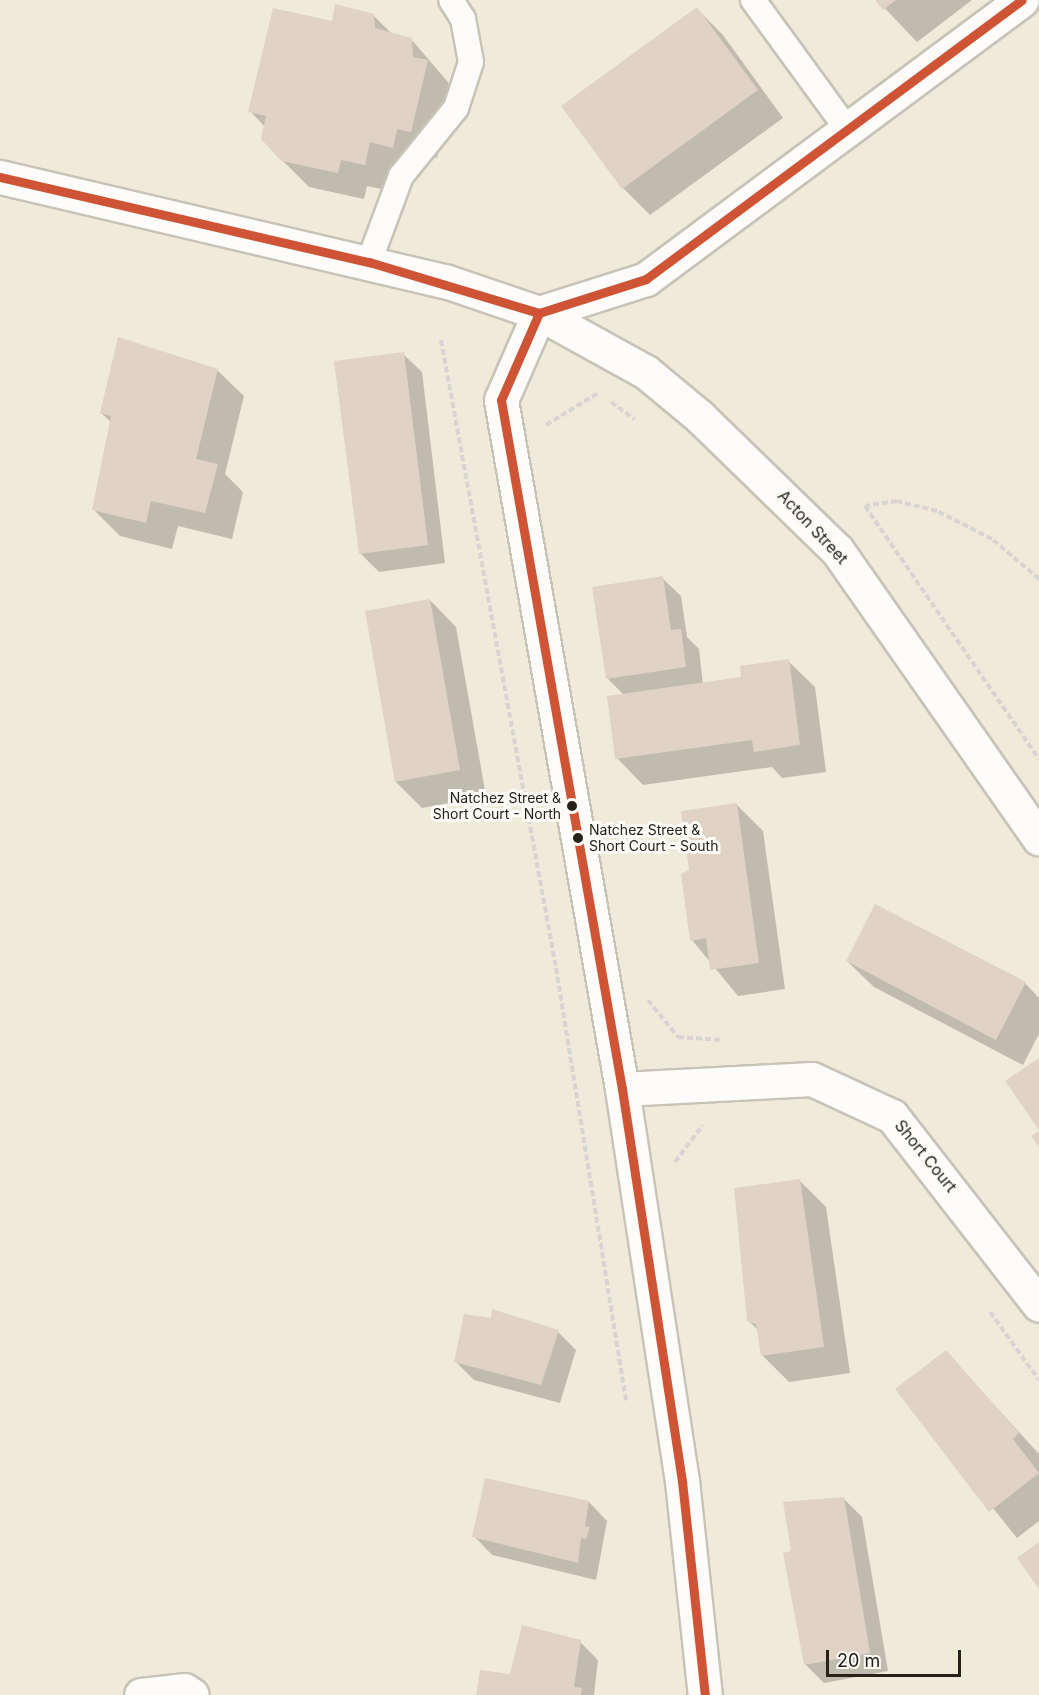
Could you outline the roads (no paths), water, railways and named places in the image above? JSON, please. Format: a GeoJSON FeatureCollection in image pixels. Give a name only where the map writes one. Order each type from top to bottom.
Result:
{"type":"FeatureCollection","features":[{"type":"Feature","properties":{"kind":"street"},"geometry":{"type":"LineString","coordinates":[[705,1695],[682,1482],[622,1089],[501,400],[539,313],[646,279],[1022,0]]}},
{"type":"Feature","properties":{"kind":"street","name":"Acton Street"},"geometry":{"type":"LineString","coordinates":[[0,177],[369,262],[539,313],[646,372],[699,416],[837,549],[1039,838]]}},
{"type":"Feature","properties":{"kind":"street","name":"Short Court"},"geometry":{"type":"LineString","coordinates":[[622,1089],[812,1079],[892,1116],[1039,1305]]}},
{"type":"Feature","properties":{"kind":"street"},"geometry":{"type":"LineString","coordinates":[[141,1695],[184,1690],[192,1695]]}},
{"type":"Feature","properties":{"kind":"lane"},"geometry":{"type":"LineString","coordinates":[[369,262],[400,176],[456,108],[468,71],[463,19],[451,0]]}},
{"type":"Feature","properties":{"kind":"lane"},"geometry":{"type":"LineString","coordinates":[[753,0],[847,129]]}},
{"type":"Feature","properties":{"kind":"place","name":"Natchez Street & Short Court - North"},"geometry":{"type":"Point","coordinates":[572,806]}},
{"type":"Feature","properties":{"kind":"place","name":"Natchez Street & Short Court - South"},"geometry":{"type":"Point","coordinates":[578,838]}}]}
